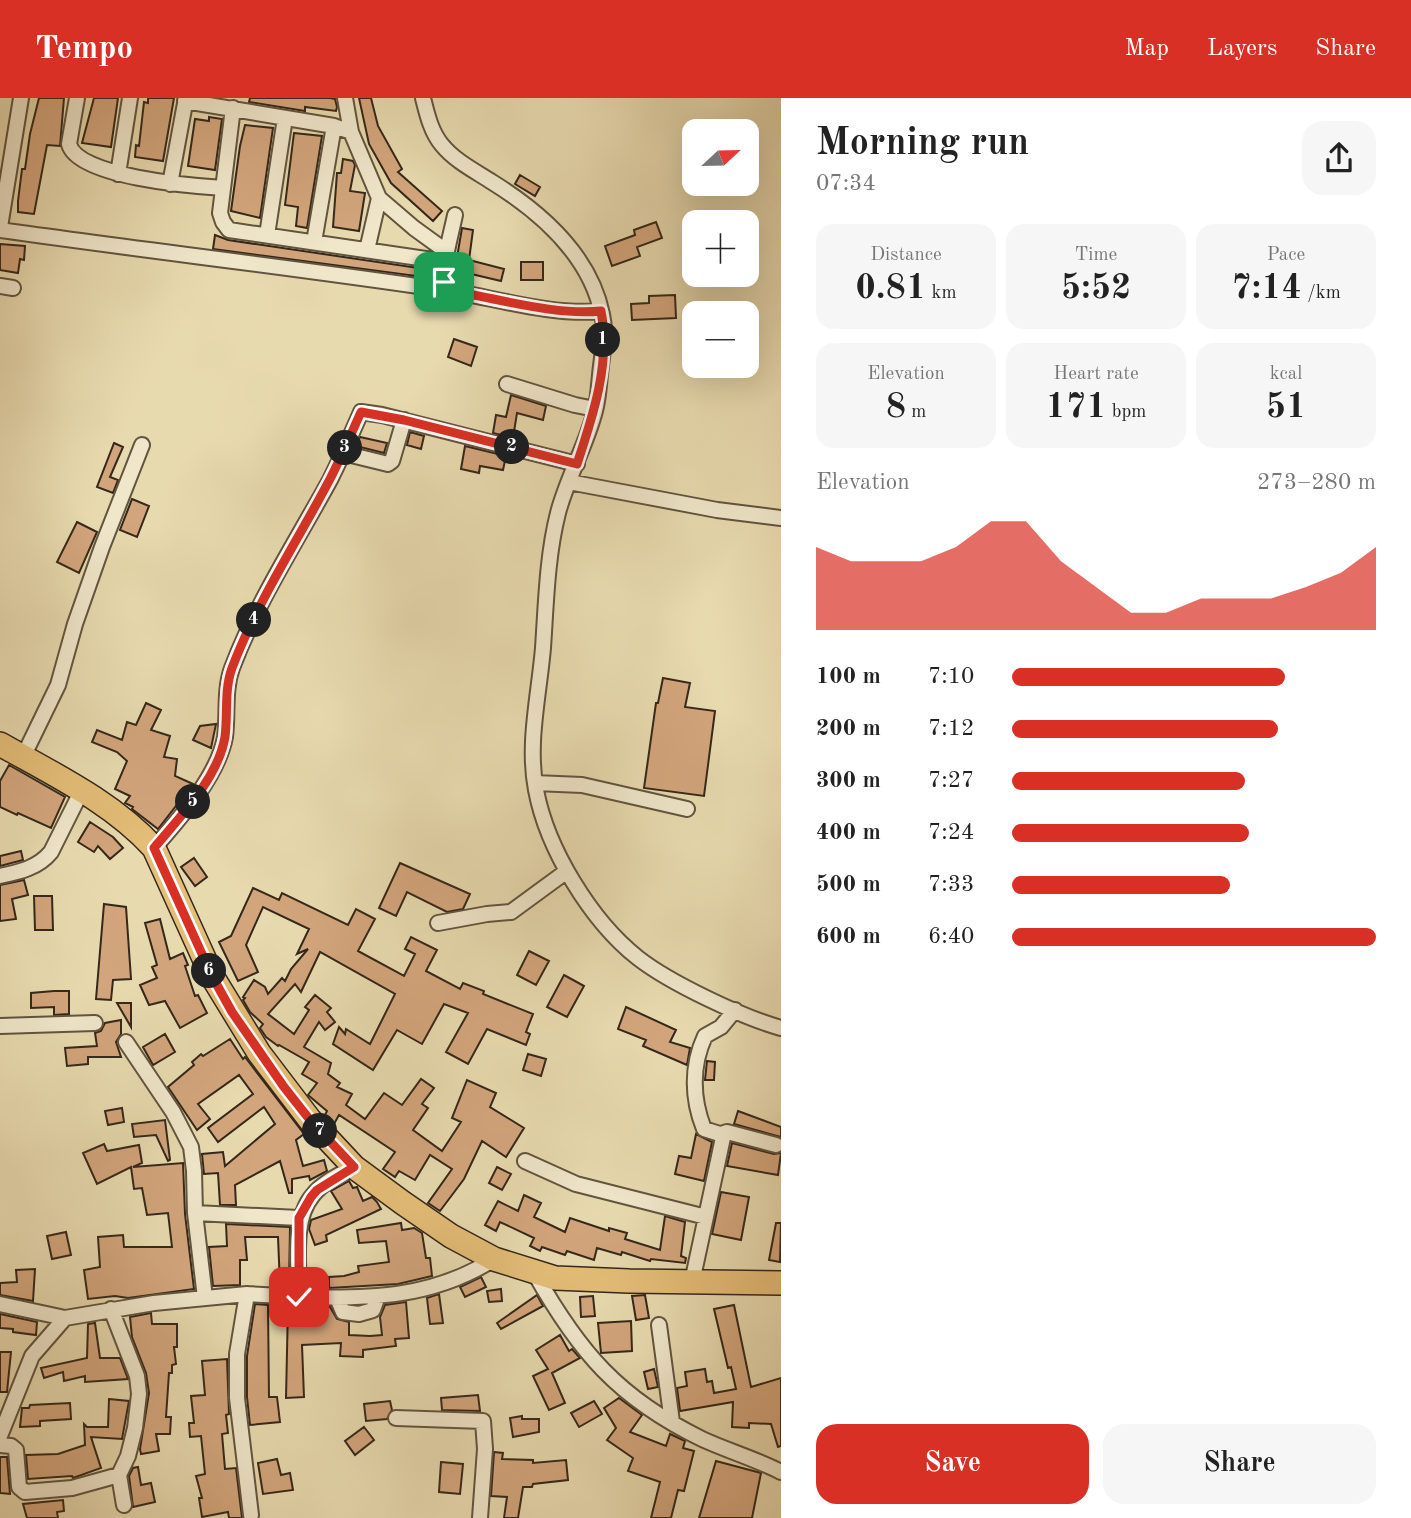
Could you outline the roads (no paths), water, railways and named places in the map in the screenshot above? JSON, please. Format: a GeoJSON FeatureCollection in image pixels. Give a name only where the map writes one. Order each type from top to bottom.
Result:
{"type":"FeatureCollection","features":[{"type":"Feature","properties":{"kind":"main road"},"geometry":{"type":"LineString","coordinates":[[0,744],[82,790],[139,831],[154,848],[212,976],[232,1012],[284,1087],[310,1120],[354,1167],[451,1236],[494,1259],[555,1278],[780,1286]]}},
{"type":"Feature","properties":{"kind":"street"},"geometry":{"type":"LineString","coordinates":[[21,98],[0,228],[233,262],[317,271],[582,313],[601,311]]}},
{"type":"Feature","properties":{"kind":"street"},"geometry":{"type":"LineString","coordinates":[[77,98],[69,144],[78,156],[118,174],[170,184],[223,188]]}},
{"type":"Feature","properties":{"kind":"street"},"geometry":{"type":"LineString","coordinates":[[118,174],[130,98]]}},
{"type":"Feature","properties":{"kind":"street"},"geometry":{"type":"LineString","coordinates":[[345,98],[351,132],[379,198],[447,257]]}},
{"type":"Feature","properties":{"kind":"street"},"geometry":{"type":"LineString","coordinates":[[423,98],[429,120],[442,146],[540,217],[566,242],[583,267],[601,311],[604,333],[593,408],[569,462],[569,482],[558,514],[549,572],[533,740],[535,783],[545,821],[564,873],[612,932],[639,959],[717,1002],[781,1028]]}},
{"type":"Feature","properties":{"kind":"street"},"geometry":{"type":"LineString","coordinates":[[170,184],[185,100],[334,126],[351,132]]}},
{"type":"Feature","properties":{"kind":"street"},"geometry":{"type":"LineString","coordinates":[[233,108],[220,213],[229,230],[367,250],[447,257]]}},
{"type":"Feature","properties":{"kind":"street"},"geometry":{"type":"LineString","coordinates":[[267,235],[285,118]]}},
{"type":"Feature","properties":{"kind":"street"},"geometry":{"type":"LineString","coordinates":[[314,242],[334,126]]}},
{"type":"Feature","properties":{"kind":"street"},"geometry":{"type":"LineString","coordinates":[[367,250],[379,198]]}},
{"type":"Feature","properties":{"kind":"street"},"geometry":{"type":"LineString","coordinates":[[445,290],[447,257],[455,215]]}},
{"type":"Feature","properties":{"kind":"street"},"geometry":{"type":"LineString","coordinates":[[507,384],[593,408]]}},
{"type":"Feature","properties":{"kind":"street"},"geometry":{"type":"LineString","coordinates":[[154,848],[192,804],[215,762],[224,740],[227,692],[232,668],[274,576],[343,453],[362,411],[569,462]]}},
{"type":"Feature","properties":{"kind":"street"},"geometry":{"type":"LineString","coordinates":[[343,453],[388,464],[392,461],[404,420]]}},
{"type":"Feature","properties":{"kind":"street"},"geometry":{"type":"LineString","coordinates":[[23,757],[58,685],[89,585],[142,445]]}},
{"type":"Feature","properties":{"kind":"street"},"geometry":{"type":"LineString","coordinates":[[569,482],[717,510],[781,518]]}},
{"type":"Feature","properties":{"kind":"street"},"geometry":{"type":"LineString","coordinates":[[535,783],[582,785],[687,809]]}},
{"type":"Feature","properties":{"kind":"street"},"geometry":{"type":"LineString","coordinates":[[0,876],[45,859],[82,790]]}},
{"type":"Feature","properties":{"kind":"street"},"geometry":{"type":"LineString","coordinates":[[438,923],[511,912],[564,873]]}},
{"type":"Feature","properties":{"kind":"street"},"geometry":{"type":"LineString","coordinates":[[733,1009],[721,1027],[705,1037],[693,1076],[704,1129],[776,1145]]}},
{"type":"Feature","properties":{"kind":"street"},"geometry":{"type":"LineString","coordinates":[[0,1026],[95,1023]]}},
{"type":"Feature","properties":{"kind":"street"},"geometry":{"type":"LineString","coordinates":[[126,1042],[173,1112],[191,1147],[195,1213],[205,1298]]}},
{"type":"Feature","properties":{"kind":"street"},"geometry":{"type":"LineString","coordinates":[[692,1282],[723,1135]]}},
{"type":"Feature","properties":{"kind":"street"},"geometry":{"type":"LineString","coordinates":[[525,1161],[576,1184],[706,1217]]}},
{"type":"Feature","properties":{"kind":"street"},"geometry":{"type":"LineString","coordinates":[[299,1297],[299,1218],[317,1190],[354,1167]]}},
{"type":"Feature","properties":{"kind":"street"},"geometry":{"type":"LineString","coordinates":[[195,1213],[299,1218]]}},
{"type":"Feature","properties":{"kind":"street"},"geometry":{"type":"LineString","coordinates":[[0,1304],[65,1318],[247,1294],[337,1298],[343,1312],[359,1314],[373,1310],[378,1296],[438,1286],[468,1274],[494,1259]]}},
{"type":"Feature","properties":{"kind":"street"},"geometry":{"type":"LineString","coordinates":[[534,1272],[572,1334],[604,1372],[643,1406],[702,1439],[781,1472]]}},
{"type":"Feature","properties":{"kind":"street"},"geometry":{"type":"LineString","coordinates":[[247,1294],[237,1354],[237,1398],[251,1515]]}},
{"type":"Feature","properties":{"kind":"street"},"geometry":{"type":"LineString","coordinates":[[111,1310],[137,1376],[139,1394],[135,1428],[128,1456],[119,1475],[124,1505]]}},
{"type":"Feature","properties":{"kind":"street"},"geometry":{"type":"LineString","coordinates":[[0,1436],[26,1367],[40,1346],[65,1318]]}},
{"type":"Feature","properties":{"kind":"street"},"geometry":{"type":"LineString","coordinates":[[659,1325],[672,1422]]}},
{"type":"Feature","properties":{"kind":"street"},"geometry":{"type":"LineString","coordinates":[[396,1418],[483,1421],[485,1449],[480,1518]]}},
{"type":"Feature","properties":{"kind":"street"},"geometry":{"type":"LineString","coordinates":[[0,1446],[11,1446],[16,1450],[19,1486],[25,1492],[72,1488],[119,1475]]}}]}
